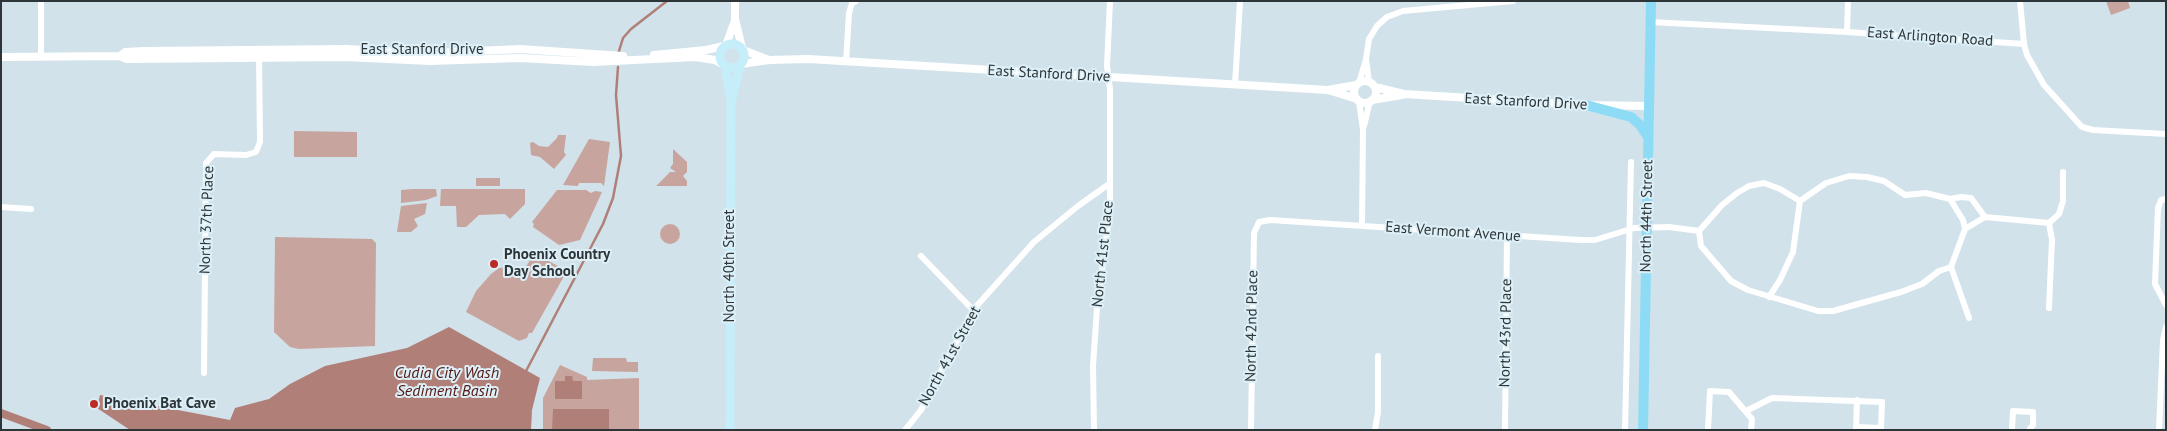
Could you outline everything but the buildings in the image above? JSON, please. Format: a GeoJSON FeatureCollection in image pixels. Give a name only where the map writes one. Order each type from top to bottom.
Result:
{"type":"FeatureCollection","features":[{"type":"Feature","properties":{"kind":"main road","name":"North 44th Street"},"geometry":{"type":"LineString","coordinates":[[1643,430],[1651,1]]}},
{"type":"Feature","properties":{"kind":"main road"},"geometry":{"type":"LineString","coordinates":[[732,43],[742,49],[744,58],[740,65],[732,68],[724,65],[719,56],[725,45],[732,43]]}},
{"type":"Feature","properties":{"kind":"main road","name":"North 40th Street"},"geometry":{"type":"LineString","coordinates":[[724,65],[731,103],[730,430]]}},
{"type":"Feature","properties":{"kind":"main road","name":"North 40th Street"},"geometry":{"type":"LineString","coordinates":[[731,103],[740,65]]}},
{"type":"Feature","properties":{"kind":"main road"},"geometry":{"type":"LineString","coordinates":[[1586,105],[1631,117],[1640,125],[1648,137]]}},
{"type":"Feature","properties":{"kind":"street"},"geometry":{"type":"LineString","coordinates":[[41,57],[42,1]]}},
{"type":"Feature","properties":{"kind":"street"},"geometry":{"type":"LineString","coordinates":[[736,1],[735,19],[742,49]]}},
{"type":"Feature","properties":{"kind":"street","name":"North 41st Place"},"geometry":{"type":"LineString","coordinates":[[1094,430],[1093,366],[1098,293],[1109,223],[1109,78],[1107,66],[1110,1]]}},
{"type":"Feature","properties":{"kind":"street"},"geometry":{"type":"LineString","coordinates":[[1235,85],[1240,1]]}},
{"type":"Feature","properties":{"kind":"street"},"geometry":{"type":"LineString","coordinates":[[1364,130],[1358,100],[1354,92],[1366,59],[1369,39],[1377,26],[1387,17],[1403,11],[1513,1]]}},
{"type":"Feature","properties":{"kind":"street"},"geometry":{"type":"LineString","coordinates":[[1847,32],[1848,1]]}},
{"type":"Feature","properties":{"kind":"street"},"geometry":{"type":"LineString","coordinates":[[2020,1],[2026,55],[2044,86],[2082,126],[2093,130],[2166,134]]}},
{"type":"Feature","properties":{"kind":"street"},"geometry":{"type":"LineString","coordinates":[[846,62],[854,2]]}},
{"type":"Feature","properties":{"kind":"street"},"geometry":{"type":"LineString","coordinates":[[725,45],[735,19]]}},
{"type":"Feature","properties":{"kind":"street","name":"East Arlington Road"},"geometry":{"type":"LineString","coordinates":[[1650,22],[1847,32],[2024,44]]}},
{"type":"Feature","properties":{"kind":"street","name":"East Stanford Drive"},"geometry":{"type":"LineString","coordinates":[[259,54],[345,49],[432,53],[520,49],[626,57],[706,50],[725,45]]}},
{"type":"Feature","properties":{"kind":"street","name":"East Stanford Drive"},"geometry":{"type":"LineString","coordinates":[[742,49],[769,60]]}},
{"type":"Feature","properties":{"kind":"street","name":"East Stanford Drive"},"geometry":{"type":"LineString","coordinates":[[3,57],[120,56],[125,52],[144,50],[430,61],[520,58],[593,62],[695,57],[715,60],[724,65]]}},
{"type":"Feature","properties":{"kind":"street","name":"North 37th Place"},"geometry":{"type":"LineString","coordinates":[[204,373],[206,163],[214,154],[246,155],[256,152],[260,142],[259,54]]}},
{"type":"Feature","properties":{"kind":"street","name":"East Stanford Drive"},"geometry":{"type":"LineString","coordinates":[[740,65],[769,60],[808,59],[1328,90],[1357,84],[1372,85],[1404,94],[1586,105],[1649,106]]}},
{"type":"Feature","properties":{"kind":"street"},"geometry":{"type":"LineString","coordinates":[[1362,226],[1364,130],[1371,100],[1375,94],[1366,59]]}},
{"type":"Feature","properties":{"kind":"street","name":"East Stanford Drive"},"geometry":{"type":"LineString","coordinates":[[1328,90],[1364,102],[1404,94]]}},
{"type":"Feature","properties":{"kind":"street","name":"North 44th Street"},"geometry":{"type":"LineString","coordinates":[[1625,430],[1631,162]]}},
{"type":"Feature","properties":{"kind":"street"},"geometry":{"type":"LineString","coordinates":[[2049,223],[2058,214],[2063,202],[2063,172]]}},
{"type":"Feature","properties":{"kind":"street"},"geometry":{"type":"LineString","coordinates":[[1769,296],[1780,280],[1793,252],[1800,202],[1826,183],[1849,176],[1867,177],[1884,181],[1905,195],[1926,193],[1950,199],[1961,196],[1971,198],[1985,217]]}},
{"type":"Feature","properties":{"kind":"street"},"geometry":{"type":"LineString","coordinates":[[1800,202],[1780,189],[1764,183],[1749,186],[1722,205],[1699,232],[1701,246],[1731,281],[1748,290],[1806,309],[1818,311],[1833,311],[1901,292],[1922,284],[1939,271],[1951,267]]}},
{"type":"Feature","properties":{"kind":"street","name":"North 41st Street"},"geometry":{"type":"LineString","coordinates":[[905,430],[921,410],[973,310],[1034,242],[1108,184]]}},
{"type":"Feature","properties":{"kind":"street"},"geometry":{"type":"LineString","coordinates":[[1950,199],[1963,220],[1965,229],[1951,267],[1969,318]]}},
{"type":"Feature","properties":{"kind":"street"},"geometry":{"type":"LineString","coordinates":[[2166,199],[2161,200],[2158,208],[2155,284],[2166,305]]}},
{"type":"Feature","properties":{"kind":"street"},"geometry":{"type":"LineString","coordinates":[[1,207],[31,209]]}},
{"type":"Feature","properties":{"kind":"street"},"geometry":{"type":"LineString","coordinates":[[1965,229],[1985,217],[2049,223]]}},
{"type":"Feature","properties":{"kind":"street","name":"East Vermont Avenue"},"geometry":{"type":"LineString","coordinates":[[1258,222],[1270,220],[1595,240],[1629,229],[1647,227],[1669,227],[1699,232]]}},
{"type":"Feature","properties":{"kind":"street","name":"North 42nd Place"},"geometry":{"type":"LineString","coordinates":[[1251,430],[1254,233],[1258,222]]}},
{"type":"Feature","properties":{"kind":"street"},"geometry":{"type":"LineString","coordinates":[[2049,223],[2052,240],[2049,308]]}},
{"type":"Feature","properties":{"kind":"street","name":"North 43rd Place"},"geometry":{"type":"LineString","coordinates":[[1505,430],[1508,236]]}},
{"type":"Feature","properties":{"kind":"street"},"geometry":{"type":"LineString","coordinates":[[921,256],[973,310]]}},
{"type":"Feature","properties":{"kind":"street"},"geometry":{"type":"LineString","coordinates":[[2158,430],[2163,340],[2166,326]]}},
{"type":"Feature","properties":{"kind":"street"},"geometry":{"type":"LineString","coordinates":[[1375,430],[1378,412],[1378,356]]}},
{"type":"Feature","properties":{"kind":"street"},"geometry":{"type":"LineString","coordinates":[[1708,430],[1710,391],[1729,392],[1752,418],[1751,430]]}},
{"type":"Feature","properties":{"kind":"street"},"geometry":{"type":"LineString","coordinates":[[1746,411],[1772,398],[1857,400],[1882,402],[1881,428],[1856,428],[1857,400]]}},
{"type":"Feature","properties":{"kind":"street"},"geometry":{"type":"LineString","coordinates":[[2012,430],[2013,411],[2033,412],[2034,426],[2029,430]]}},
{"type":"Feature","properties":{"kind":"shaded area"},"geometry":{"type":"Polygon","coordinates":[[[2106,1],[2128,1],[2130,8],[2111,15],[2106,1]]]}},
{"type":"Feature","properties":{"kind":"shaded area"},"geometry":{"type":"Polygon","coordinates":[[[294,131],[357,132],[357,157],[294,157],[294,131]]]}},
{"type":"Feature","properties":{"kind":"shaded area"},"geometry":{"type":"Polygon","coordinates":[[[558,135],[566,135],[564,152],[566,155],[554,169],[540,157],[531,155],[530,143],[533,142],[539,146],[548,147],[558,135]]]}},
{"type":"Feature","properties":{"kind":"shaded area"},"geometry":{"type":"Polygon","coordinates":[[[589,139],[610,142],[604,186],[601,183],[579,183],[578,186],[563,185],[589,139]]]}},
{"type":"Feature","properties":{"kind":"shaded area"},"geometry":{"type":"Polygon","coordinates":[[[673,149],[687,162],[687,172],[683,176],[687,181],[687,186],[656,186],[670,172],[676,172],[670,168],[673,164],[673,149]]]}},
{"type":"Feature","properties":{"kind":"shaded area"},"geometry":{"type":"Polygon","coordinates":[[[476,178],[500,178],[500,186],[476,186],[476,178]]]}},
{"type":"Feature","properties":{"kind":"shaded area"},"geometry":{"type":"Polygon","coordinates":[[[436,189],[437,196],[426,200],[401,203],[401,190],[436,189]]]}},
{"type":"Feature","properties":{"kind":"shaded area"},"geometry":{"type":"Polygon","coordinates":[[[441,189],[525,189],[525,204],[510,219],[505,214],[479,215],[466,227],[457,227],[456,206],[440,206],[441,189]]]}},
{"type":"Feature","properties":{"kind":"shaded area"},"geometry":{"type":"Polygon","coordinates":[[[557,190],[602,192],[580,240],[559,245],[533,227],[534,224],[532,222],[557,190]]]}},
{"type":"Feature","properties":{"kind":"shaded area"},"geometry":{"type":"Polygon","coordinates":[[[427,203],[425,214],[414,219],[418,226],[411,232],[397,232],[401,206],[427,203]]]}},
{"type":"Feature","properties":{"kind":"shaded area"},"geometry":{"type":"Polygon","coordinates":[[[670,224],[677,227],[680,234],[677,241],[670,244],[663,241],[660,234],[663,227],[670,224]]]}},
{"type":"Feature","properties":{"kind":"shaded area"},"geometry":{"type":"Polygon","coordinates":[[[275,237],[372,239],[376,243],[375,346],[299,349],[290,347],[274,332],[275,237]]]}},
{"type":"Feature","properties":{"kind":"shaded area"},"geometry":{"type":"Polygon","coordinates":[[[534,253],[567,271],[532,333],[529,333],[527,338],[519,341],[466,312],[476,291],[499,268],[515,267],[533,272],[526,267],[534,253]]]}},
{"type":"Feature","properties":{"kind":"shaded area"},"geometry":{"type":"Polygon","coordinates":[[[593,358],[626,358],[627,362],[638,362],[638,372],[592,371],[593,358]]]}},
{"type":"Feature","properties":{"kind":"shaded area"},"geometry":{"type":"Polygon","coordinates":[[[560,365],[587,377],[587,380],[639,378],[639,430],[543,430],[543,398],[560,365]]]}},
{"type":"Feature","properties":{"kind":"water","name":"Cudia City Wash Sediment Basin"},"geometry":{"type":"Polygon","coordinates":[[[449,327],[540,378],[532,410],[531,430],[130,430],[97,408],[100,395],[230,420],[235,408],[269,399],[290,384],[325,366],[407,348],[449,327]]]}},
{"type":"Feature","properties":{"kind":"water"},"geometry":{"type":"Polygon","coordinates":[[[565,376],[572,376],[573,381],[582,381],[582,399],[555,399],[555,381],[565,381],[565,376]]]}},
{"type":"Feature","properties":{"kind":"water"},"geometry":{"type":"Polygon","coordinates":[[[553,409],[609,409],[609,430],[552,430],[553,409]]]}},
{"type":"Feature","properties":{"kind":"waterway"},"geometry":{"type":"LineString","coordinates":[[619,51],[623,38],[631,29],[667,1]]}},
{"type":"Feature","properties":{"kind":"waterway"},"geometry":{"type":"LineString","coordinates":[[525,373],[603,224],[613,198],[621,156],[616,95],[618,67]]}},
{"type":"Feature","properties":{"kind":"waterway"},"geometry":{"type":"LineString","coordinates":[[1,413],[47,430]]}},
{"type":"Feature","properties":{"kind":"place","name":"Phoenix Country Day School"},"geometry":{"type":"Point","coordinates":[494,264]}},
{"type":"Feature","properties":{"kind":"place","name":"Phoenix Bat Cave"},"geometry":{"type":"Point","coordinates":[94,404]}}]}
